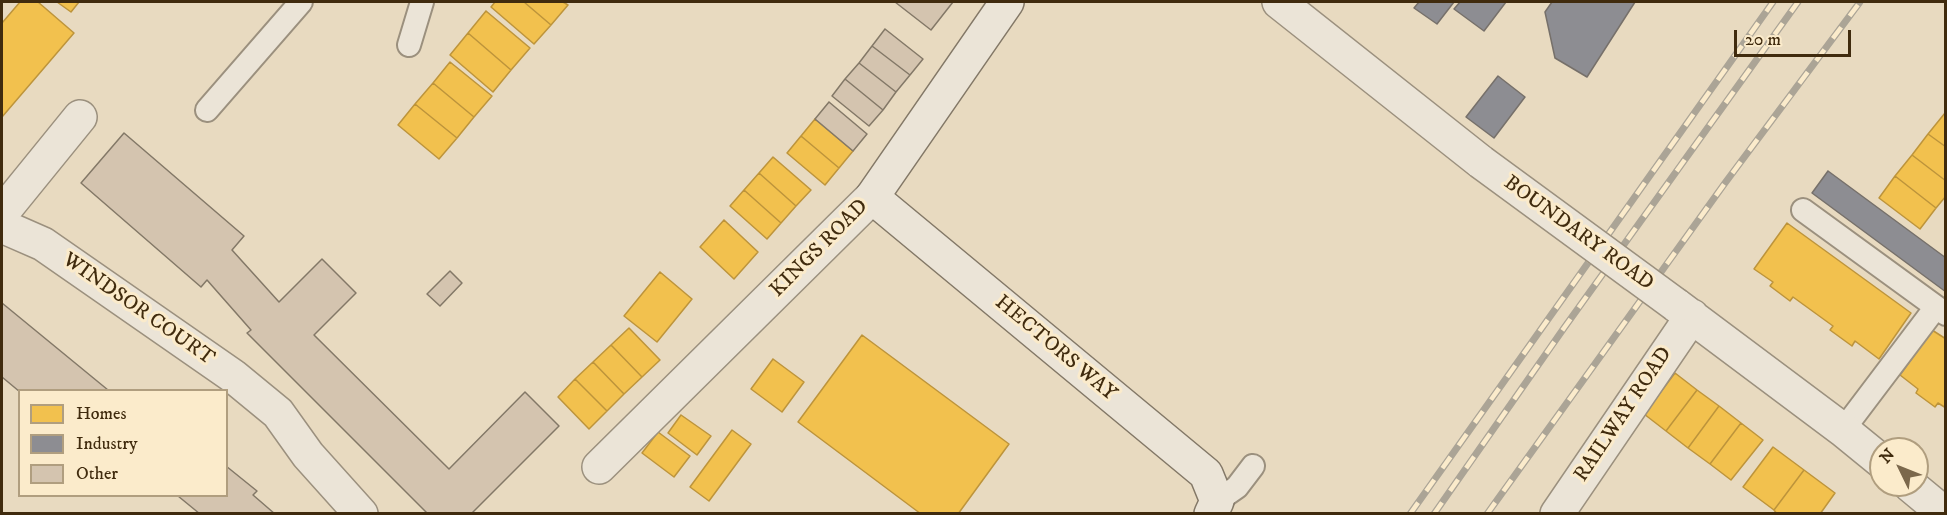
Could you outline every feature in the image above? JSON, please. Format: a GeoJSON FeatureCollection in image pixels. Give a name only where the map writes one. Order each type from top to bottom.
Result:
{"type":"FeatureCollection","features":[{"type":"Feature","properties":{"kind":"street","name":"KINGS ROAD"},"geometry":{"type":"LineString","coordinates":[[599,467],[872,197],[1007,2]]}},
{"type":"Feature","properties":{"kind":"street","name":"BOUNDARY ROAD"},"geometry":{"type":"LineString","coordinates":[[1279,2],[1481,162],[1684,311],[1869,451]]}},
{"type":"Feature","properties":{"kind":"street"},"geometry":{"type":"LineString","coordinates":[[2,213],[80,117]]}},
{"type":"Feature","properties":{"kind":"street","name":"HECTORS WAY"},"geometry":{"type":"LineString","coordinates":[[872,197],[1206,474],[1214,507]]}},
{"type":"Feature","properties":{"kind":"street","name":"WINDSOR COURT"},"geometry":{"type":"LineString","coordinates":[[2,226],[43,244],[233,376],[278,414],[308,455],[361,513]]}},
{"type":"Feature","properties":{"kind":"street","name":"RAILWAY ROAD"},"geometry":{"type":"LineString","coordinates":[[1557,513],[1684,311]]}},
{"type":"Feature","properties":{"kind":"street"},"geometry":{"type":"LineString","coordinates":[[1925,497],[1945,513]]}},
{"type":"Feature","properties":{"kind":"lane"},"geometry":{"type":"LineString","coordinates":[[207,110],[301,2]]}},
{"type":"Feature","properties":{"kind":"lane"},"geometry":{"type":"LineString","coordinates":[[409,45],[422,2]]}},
{"type":"Feature","properties":{"kind":"lane"},"geometry":{"type":"LineString","coordinates":[[1803,210],[1941,310],[1842,430]]}},
{"type":"Feature","properties":{"kind":"lane"},"geometry":{"type":"LineString","coordinates":[[1214,507],[1237,487],[1253,466]]}},
{"type":"Feature","properties":{"kind":"building: Homes"},"geometry":{"type":"Polygon","coordinates":[[[20,2],[38,2],[74,33],[2,117],[2,23],[20,2]]]}},
{"type":"Feature","properties":{"kind":"building: Homes"},"geometry":{"type":"Polygon","coordinates":[[[57,2],[79,2],[71,12],[57,2]]]}},
{"type":"Feature","properties":{"kind":"building: Homes"},"geometry":{"type":"Polygon","coordinates":[[[495,2],[524,2],[551,25],[534,44],[491,7],[495,2]]]}},
{"type":"Feature","properties":{"kind":"building: Homes"},"geometry":{"type":"Polygon","coordinates":[[[524,2],[563,2],[568,5],[551,25],[524,2]]]}},
{"type":"Feature","properties":{"kind":"building: Homes"},"geometry":{"type":"Polygon","coordinates":[[[486,11],[530,48],[511,70],[468,33],[486,11]]]}},
{"type":"Feature","properties":{"kind":"building: Homes"},"geometry":{"type":"Polygon","coordinates":[[[468,33],[511,70],[493,92],[450,55],[468,33]]]}},
{"type":"Feature","properties":{"kind":"building: Homes"},"geometry":{"type":"Polygon","coordinates":[[[450,62],[492,96],[474,117],[433,83],[450,62]]]}},
{"type":"Feature","properties":{"kind":"building: Homes"},"geometry":{"type":"Polygon","coordinates":[[[433,83],[474,117],[457,138],[415,104],[433,83]]]}},
{"type":"Feature","properties":{"kind":"building: Homes"},"geometry":{"type":"Polygon","coordinates":[[[415,104],[457,138],[439,159],[398,125],[415,104]]]}},
{"type":"Feature","properties":{"kind":"building: Homes"},"geometry":{"type":"Polygon","coordinates":[[[1946,113],[1946,147],[1928,134],[1946,113]]]}},
{"type":"Feature","properties":{"kind":"building: Homes"},"geometry":{"type":"Polygon","coordinates":[[[815,119],[853,151],[839,168],[801,136],[815,119]]]}},
{"type":"Feature","properties":{"kind":"building: Homes"},"geometry":{"type":"Polygon","coordinates":[[[1928,134],[1946,147],[1946,181],[1912,155],[1928,134]]]}},
{"type":"Feature","properties":{"kind":"building: Homes"},"geometry":{"type":"Polygon","coordinates":[[[801,136],[839,168],[825,185],[787,153],[801,136]]]}},
{"type":"Feature","properties":{"kind":"building: Homes"},"geometry":{"type":"Polygon","coordinates":[[[1912,155],[1946,181],[1946,196],[1936,208],[1895,176],[1912,155]]]}},
{"type":"Feature","properties":{"kind":"building: Homes"},"geometry":{"type":"Polygon","coordinates":[[[773,157],[811,190],[796,206],[759,173],[773,157]]]}},
{"type":"Feature","properties":{"kind":"building: Homes"},"geometry":{"type":"Polygon","coordinates":[[[759,173],[796,206],[781,223],[744,190],[759,173]]]}},
{"type":"Feature","properties":{"kind":"building: Homes"},"geometry":{"type":"Polygon","coordinates":[[[1895,176],[1936,208],[1920,229],[1879,198],[1895,176]]]}},
{"type":"Feature","properties":{"kind":"building: Homes"},"geometry":{"type":"Polygon","coordinates":[[[744,190],[781,223],[767,239],[730,206],[744,190]]]}},
{"type":"Feature","properties":{"kind":"building: Homes"},"geometry":{"type":"Polygon","coordinates":[[[724,220],[758,252],[734,279],[700,247],[724,220]]]}},
{"type":"Feature","properties":{"kind":"building: Homes"},"geometry":{"type":"Polygon","coordinates":[[[1787,223],[1911,313],[1879,359],[1855,341],[1852,346],[1830,330],[1833,326],[1793,297],[1790,301],[1770,286],[1773,282],[1754,269],[1787,223]]]}},
{"type":"Feature","properties":{"kind":"building: Homes"},"geometry":{"type":"Polygon","coordinates":[[[660,272],[692,299],[657,342],[624,316],[660,272]]]}},
{"type":"Feature","properties":{"kind":"building: Homes"},"geometry":{"type":"Polygon","coordinates":[[[629,328],[660,360],[642,377],[611,345],[629,328]]]}},
{"type":"Feature","properties":{"kind":"building: Homes"},"geometry":{"type":"Polygon","coordinates":[[[1932,330],[1946,339],[1946,408],[1938,403],[1935,407],[1916,393],[1918,389],[1900,375],[1932,330]]]}},
{"type":"Feature","properties":{"kind":"building: Homes"},"geometry":{"type":"Polygon","coordinates":[[[862,335],[1009,444],[958,514],[921,514],[798,422],[862,335]]]}},
{"type":"Feature","properties":{"kind":"building: Homes"},"geometry":{"type":"Polygon","coordinates":[[[611,345],[642,377],[624,394],[593,362],[611,345]]]}},
{"type":"Feature","properties":{"kind":"building: Homes"},"geometry":{"type":"Polygon","coordinates":[[[773,359],[804,382],[782,412],[751,389],[773,359]]]}},
{"type":"Feature","properties":{"kind":"building: Homes"},"geometry":{"type":"Polygon","coordinates":[[[593,362],[624,394],[607,411],[575,379],[593,362]]]}},
{"type":"Feature","properties":{"kind":"building: Homes"},"geometry":{"type":"Polygon","coordinates":[[[1675,373],[1697,390],[1666,431],[1644,414],[1675,373]]]}},
{"type":"Feature","properties":{"kind":"building: Homes"},"geometry":{"type":"Polygon","coordinates":[[[575,379],[607,411],[589,429],[558,397],[575,379]]]}},
{"type":"Feature","properties":{"kind":"building: Homes"},"geometry":{"type":"Polygon","coordinates":[[[1697,390],[1719,406],[1688,448],[1666,431],[1697,390]]]}},
{"type":"Feature","properties":{"kind":"building: Homes"},"geometry":{"type":"Polygon","coordinates":[[[1719,406],[1741,423],[1710,464],[1688,448],[1719,406]]]}},
{"type":"Feature","properties":{"kind":"building: Homes"},"geometry":{"type":"Polygon","coordinates":[[[681,415],[711,436],[697,455],[668,433],[681,415]]]}},
{"type":"Feature","properties":{"kind":"building: Homes"},"geometry":{"type":"Polygon","coordinates":[[[1741,423],[1763,440],[1731,480],[1710,464],[1741,423]]]}},
{"type":"Feature","properties":{"kind":"building: Homes"},"geometry":{"type":"Polygon","coordinates":[[[732,430],[751,444],[709,501],[690,487],[732,430]]]}},
{"type":"Feature","properties":{"kind":"building: Homes"},"geometry":{"type":"Polygon","coordinates":[[[658,432],[690,456],[674,477],[642,453],[658,432]]]}},
{"type":"Feature","properties":{"kind":"building: Homes"},"geometry":{"type":"Polygon","coordinates":[[[1773,447],[1804,470],[1774,510],[1743,487],[1773,447]]]}},
{"type":"Feature","properties":{"kind":"building: Homes"},"geometry":{"type":"Polygon","coordinates":[[[1804,470],[1835,493],[1820,514],[1777,514],[1774,510],[1804,470]]]}},
{"type":"Feature","properties":{"kind":"building: Industry"},"geometry":{"type":"Polygon","coordinates":[[[1419,2],[1454,2],[1437,24],[1414,8],[1419,2]]]}},
{"type":"Feature","properties":{"kind":"building: Industry"},"geometry":{"type":"Polygon","coordinates":[[[1460,2],[1506,2],[1484,31],[1454,9],[1460,2]]]}},
{"type":"Feature","properties":{"kind":"building: Industry"},"geometry":{"type":"Polygon","coordinates":[[[1552,2],[1635,2],[1587,77],[1555,58],[1545,12],[1552,2]]]}},
{"type":"Feature","properties":{"kind":"building: Industry"},"geometry":{"type":"Polygon","coordinates":[[[1498,76],[1525,97],[1494,138],[1466,117],[1498,76]]]}},
{"type":"Feature","properties":{"kind":"building: Industry"},"geometry":{"type":"Polygon","coordinates":[[[1828,171],[1946,258],[1946,292],[1812,193],[1828,171]]]}},
{"type":"Feature","properties":{"kind":"building: Other"},"geometry":{"type":"Polygon","coordinates":[[[895,2],[953,2],[931,30],[895,2]]]}},
{"type":"Feature","properties":{"kind":"building: Other"},"geometry":{"type":"Polygon","coordinates":[[[885,29],[923,59],[910,75],[872,46],[885,29]]]}},
{"type":"Feature","properties":{"kind":"building: Other"},"geometry":{"type":"Polygon","coordinates":[[[872,46],[910,75],[896,92],[859,63],[872,46]]]}},
{"type":"Feature","properties":{"kind":"building: Other"},"geometry":{"type":"Polygon","coordinates":[[[859,63],[896,92],[883,110],[845,79],[859,63]]]}},
{"type":"Feature","properties":{"kind":"building: Other"},"geometry":{"type":"Polygon","coordinates":[[[845,79],[883,110],[869,126],[832,96],[845,79]]]}},
{"type":"Feature","properties":{"kind":"building: Other"},"geometry":{"type":"Polygon","coordinates":[[[829,102],[867,134],[853,151],[815,119],[829,102]]]}},
{"type":"Feature","properties":{"kind":"building: Other"},"geometry":{"type":"Polygon","coordinates":[[[124,133],[244,236],[232,250],[279,302],[322,259],[356,293],[314,335],[449,469],[525,392],[559,426],[471,514],[428,514],[247,333],[251,330],[207,280],[201,287],[81,183],[124,133]]]}},
{"type":"Feature","properties":{"kind":"building: Other"},"geometry":{"type":"Polygon","coordinates":[[[450,271],[462,283],[440,306],[427,294],[450,271]]]}},
{"type":"Feature","properties":{"kind":"building: Other"},"geometry":{"type":"Polygon","coordinates":[[[2,303],[107,389],[18,390],[2,377],[2,303]]]}},
{"type":"Feature","properties":{"kind":"building: Other"},"geometry":{"type":"Polygon","coordinates":[[[228,468],[257,491],[253,495],[275,514],[200,514],[179,497],[228,497],[228,468]]]}},
{"type":"Feature","properties":{"kind":"railway"},"geometry":{"type":"LineString","coordinates":[[1410,514],[1773,2]]}},
{"type":"Feature","properties":{"kind":"railway"},"geometry":{"type":"LineString","coordinates":[[1434,514],[1564,328],[1798,2]]}},
{"type":"Feature","properties":{"kind":"railway"},"geometry":{"type":"LineString","coordinates":[[1487,514],[1725,183],[1860,2]]}}]}
